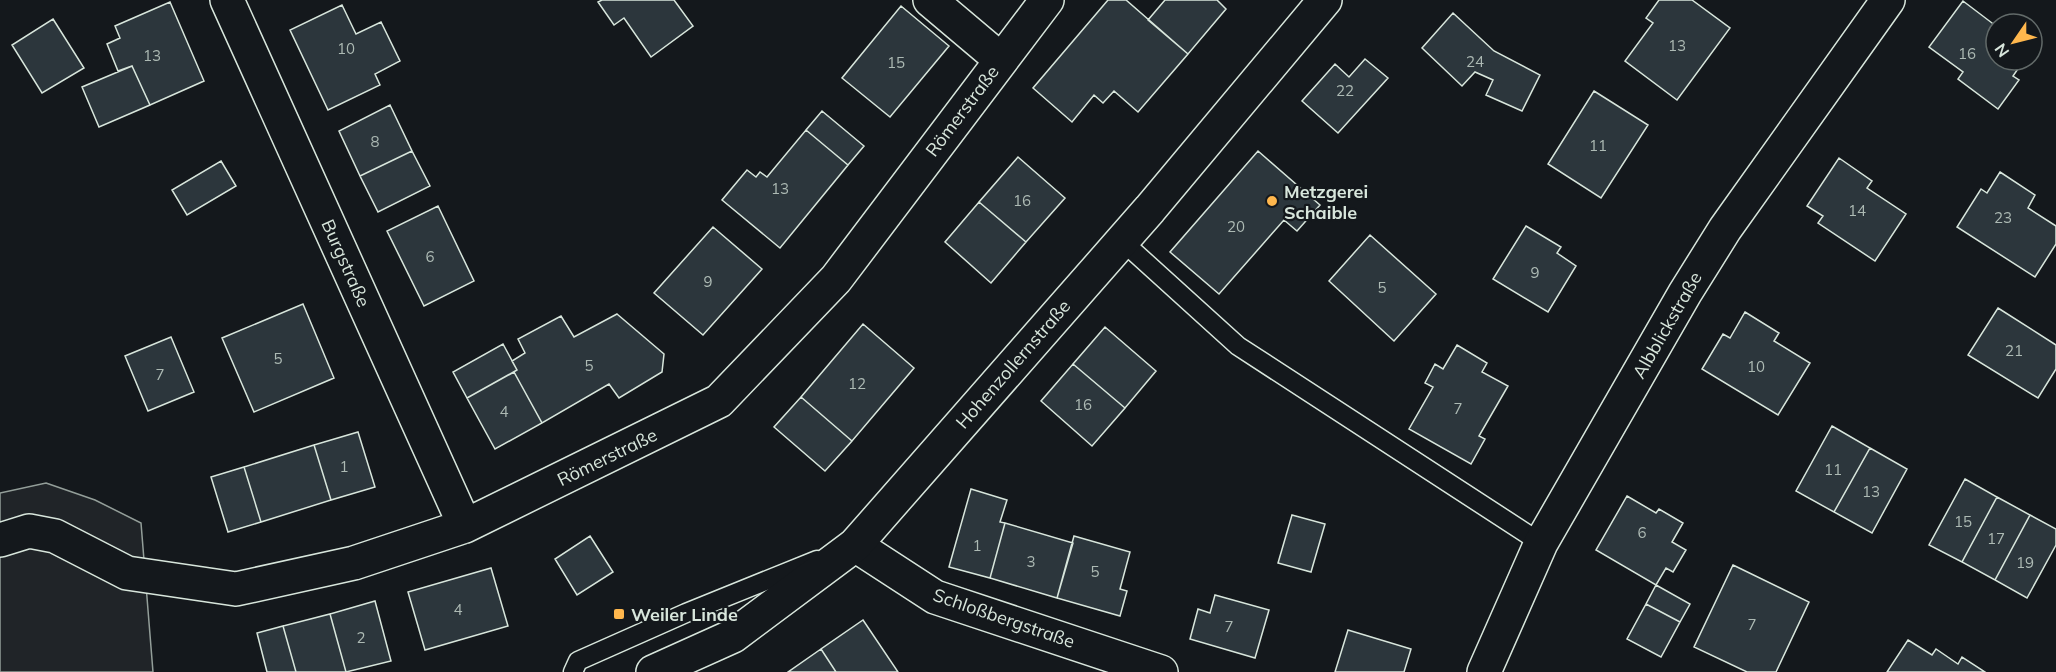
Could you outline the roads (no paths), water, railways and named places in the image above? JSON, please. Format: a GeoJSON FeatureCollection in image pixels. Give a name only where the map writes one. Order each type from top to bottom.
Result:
{"type":"FeatureCollection","features":[{"type":"Feature","properties":{"kind":"street","name":"Burgstraße"},"geometry":{"type":"LineString","coordinates":[[227,0],[465,526]]}},
{"type":"Feature","properties":{"kind":"street"},"geometry":{"type":"LineString","coordinates":[[930,0],[1000,59]]}},
{"type":"Feature","properties":{"kind":"street","name":"Römerstraße"},"geometry":{"type":"LineString","coordinates":[[0,540],[29,531],[56,536],[127,573],[236,589],[354,563],[465,526],[719,401],[836,279],[1000,59],[1047,0]]}},
{"type":"Feature","properties":{"kind":"street","name":"Hohenzollernstraße"},"geometry":{"type":"LineString","coordinates":[[654,672],[733,636],[855,545],[1150,209],[1325,0]]}},
{"type":"Feature","properties":{"kind":"street","name":"Albblickstraße"},"geometry":{"type":"LineString","coordinates":[[1484,672],[1541,543],[1685,293],[1725,228],[1888,0]]}},
{"type":"Feature","properties":{"kind":"street","name":"Schloßbergstraße"},"geometry":{"type":"LineString","coordinates":[[855,545],[935,597],[1161,672]]}},
{"type":"Feature","properties":{"kind":"lane"},"geometry":{"type":"LineString","coordinates":[[1121,240],[1238,346],[1541,543]]}},
{"type":"Feature","properties":{"kind":"lane"},"geometry":{"type":"LineString","coordinates":[[573,672],[578,662],[610,647],[686,613],[855,545]]}},
{"type":"Feature","properties":{"kind":"place","name":"Metzgerei Schaible"},"geometry":{"type":"Point","coordinates":[1272,201]}},
{"type":"Feature","properties":{"kind":"place","name":"Weiler Linde"},"geometry":{"type":"Point","coordinates":[619,614]}}]}
